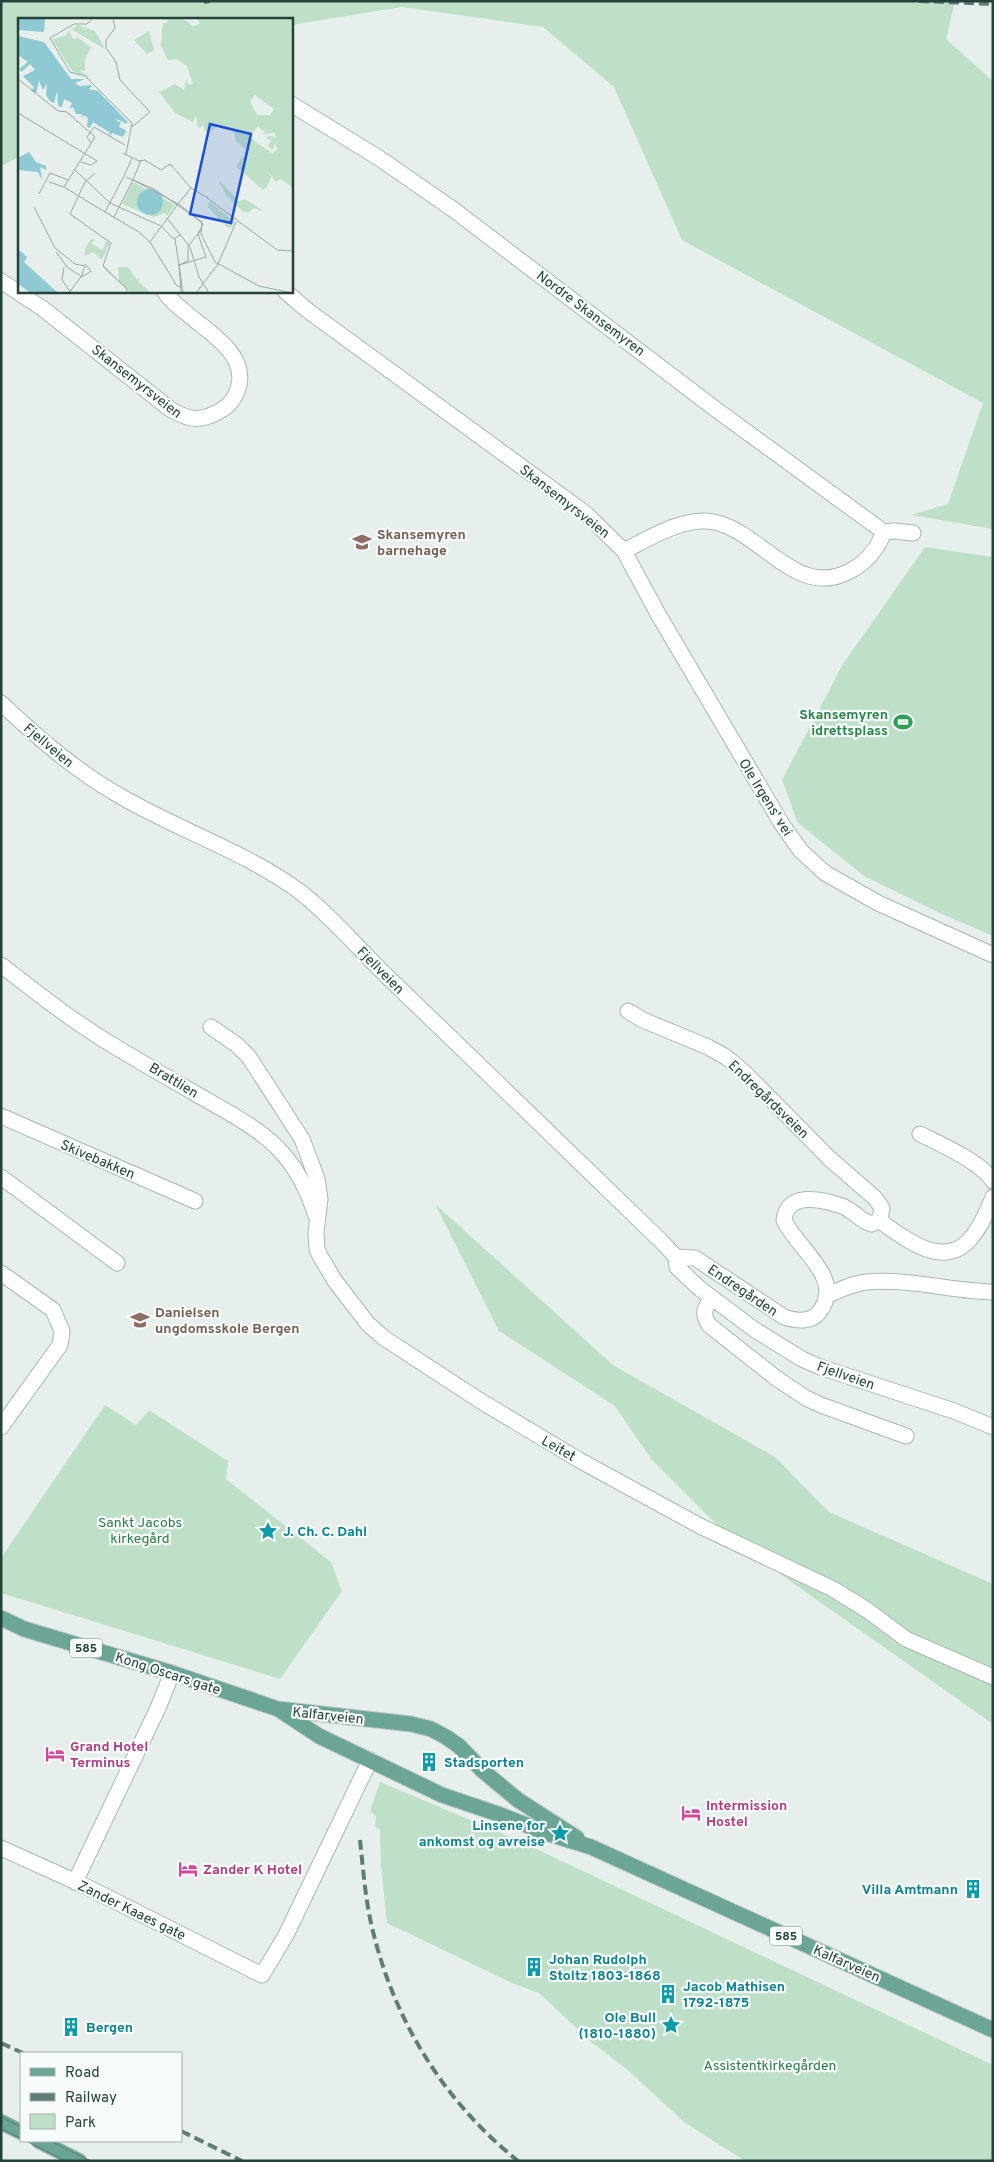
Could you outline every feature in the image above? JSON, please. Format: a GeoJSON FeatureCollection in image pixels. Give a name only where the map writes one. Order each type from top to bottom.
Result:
{"type":"FeatureCollection","features":[{"type":"Feature","properties":{"kind":"main road","name":"Kong Oscars gate"},"geometry":{"type":"LineString","coordinates":[[1,1618],[24,1629],[172,1673],[278,1709]]}},
{"type":"Feature","properties":{"kind":"main road","name":"Kalfarveien"},"geometry":{"type":"LineString","coordinates":[[278,1709],[319,1736],[462,1803],[591,1847],[993,2030]]}},
{"type":"Feature","properties":{"kind":"main road","name":"Kalfarveien"},"geometry":{"type":"LineString","coordinates":[[278,1709],[411,1724],[431,1729],[459,1746],[483,1771],[518,1800],[591,1847]]}},
{"type":"Feature","properties":{"kind":"main road"},"geometry":{"type":"LineString","coordinates":[[1,2122],[20,2132]]}},
{"type":"Feature","properties":{"kind":"main road"},"geometry":{"type":"LineString","coordinates":[[41,2142],[79,2161]]}},
{"type":"Feature","properties":{"kind":"street","name":"Nordre Skansemyren"},"geometry":{"type":"LineString","coordinates":[[292,105],[379,158],[454,210],[714,408],[884,532]]}},
{"type":"Feature","properties":{"kind":"street","name":"Skansemyrsveien"},"geometry":{"type":"LineString","coordinates":[[1,281],[42,308],[170,409],[185,418],[207,417],[228,407],[237,393],[240,379],[234,354],[216,336],[171,302],[165,292]]}},
{"type":"Feature","properties":{"kind":"street","name":"Skansemyrsveien"},"geometry":{"type":"LineString","coordinates":[[286,292],[307,310],[585,513],[624,551]]}},
{"type":"Feature","properties":{"kind":"street"},"geometry":{"type":"LineString","coordinates":[[624,551],[681,525],[704,521],[714,522],[754,543],[797,572],[812,578],[827,580],[840,577],[873,554],[884,532],[913,533]]}},
{"type":"Feature","properties":{"kind":"street","name":"Ole Irgens' vei"},"geometry":{"type":"LineString","coordinates":[[624,551],[730,739],[783,826],[801,850],[825,873],[850,888],[949,937],[993,955]]}},
{"type":"Feature","properties":{"kind":"street","name":"Fjellveien"},"geometry":{"type":"LineString","coordinates":[[1,703],[64,758],[101,785],[144,809],[257,865],[306,897],[676,1257],[677,1267],[699,1288],[755,1330],[802,1359],[838,1373],[954,1411],[993,1427]]}},
{"type":"Feature","properties":{"kind":"street","name":"Brattlien"},"geometry":{"type":"LineString","coordinates":[[1,965],[103,1039],[257,1129],[285,1154],[297,1170],[306,1188],[317,1220]]}},
{"type":"Feature","properties":{"kind":"street","name":"Endregårdsveien"},"geometry":{"type":"LineString","coordinates":[[628,1012],[708,1047],[732,1062],[830,1159],[875,1198],[882,1208],[880,1220]]}},
{"type":"Feature","properties":{"kind":"street"},"geometry":{"type":"LineString","coordinates":[[212,1028],[237,1045],[249,1057],[302,1139],[318,1179],[320,1199],[317,1220]]}},
{"type":"Feature","properties":{"kind":"street","name":"Skivebakken"},"geometry":{"type":"LineString","coordinates":[[1,1116],[195,1200]]}},
{"type":"Feature","properties":{"kind":"street"},"geometry":{"type":"LineString","coordinates":[[920,1134],[957,1153],[987,1173],[993,1181]]}},
{"type":"Feature","properties":{"kind":"street"},"geometry":{"type":"LineString","coordinates":[[1,1177],[116,1263]]}},
{"type":"Feature","properties":{"kind":"street"},"geometry":{"type":"LineString","coordinates":[[993,1198],[979,1226],[970,1238],[961,1248],[951,1252],[932,1252],[917,1246],[891,1230],[880,1220],[872,1224],[866,1223],[843,1206],[818,1200],[800,1200],[789,1208],[784,1220],[788,1230],[810,1254],[827,1282],[826,1296],[865,1282],[921,1283],[993,1292]]}},
{"type":"Feature","properties":{"kind":"street","name":"Leitet"},"geometry":{"type":"LineString","coordinates":[[317,1220],[317,1248],[335,1281],[368,1324],[400,1350],[579,1460],[700,1526],[832,1589],[867,1610],[906,1639],[993,1677]]}},
{"type":"Feature","properties":{"kind":"street","name":"Endregården"},"geometry":{"type":"LineString","coordinates":[[676,1257],[695,1258],[769,1309],[796,1321],[808,1319],[818,1314],[824,1306],[826,1296]]}},
{"type":"Feature","properties":{"kind":"street"},"geometry":{"type":"LineString","coordinates":[[1,1273],[53,1310],[62,1331],[60,1345],[1,1427]]}},
{"type":"Feature","properties":{"kind":"street"},"geometry":{"type":"LineString","coordinates":[[712,1298],[704,1308],[704,1316],[710,1325],[776,1378],[821,1406],[906,1436]]}},
{"type":"Feature","properties":{"kind":"street"},"geometry":{"type":"LineString","coordinates":[[75,1882],[158,1708],[172,1673]]}},
{"type":"Feature","properties":{"kind":"street","name":"Zander Kaaes gate"},"geometry":{"type":"LineString","coordinates":[[1,1848],[75,1882],[262,1975],[286,1935],[370,1760]]}},
{"type":"Feature","properties":{"kind":"green space"},"geometry":{"type":"Polygon","coordinates":[[[1,1],[955,1],[946,39],[993,81],[993,529],[911,515],[948,504],[983,403],[682,240],[614,87],[543,27],[402,7],[292,25],[292,18],[18,18],[18,158],[1,166],[1,1]]]}},
{"type":"Feature","properties":{"kind":"green space","name":"Skansemyren idrettsplass"},"geometry":{"type":"Polygon","coordinates":[[[925,547],[993,557],[993,936],[942,914],[864,876],[798,823],[782,780],[843,664],[925,547]]]}},
{"type":"Feature","properties":{"kind":"green space"},"geometry":{"type":"Polygon","coordinates":[[[435,1204],[613,1365],[775,1457],[829,1512],[993,1584],[993,1724],[732,1540],[651,1459],[615,1406],[499,1331],[435,1204]]]}},
{"type":"Feature","properties":{"kind":"green space","name":"Sankt Jacobs kirkegård"},"geometry":{"type":"Polygon","coordinates":[[[105,1405],[136,1425],[149,1410],[228,1461],[226,1479],[331,1562],[342,1591],[280,1679],[1,1593],[1,1558],[105,1405]]]}},
{"type":"Feature","properties":{"kind":"green space","name":"Assistentkirkegården"},"geometry":{"type":"Polygon","coordinates":[[[380,1782],[513,1838],[993,2065],[993,2161],[745,2161],[684,2122],[629,2071],[590,2041],[539,1993],[512,1983],[387,1923],[381,1865],[380,1829],[375,1827],[376,1816],[370,1811],[380,1782]]]}},
{"type":"Feature","properties":{"kind":"tram line"},"geometry":{"type":"LineString","coordinates":[[1,2117],[20,2126]]}},
{"type":"Feature","properties":{"kind":"tram line"},"geometry":{"type":"LineString","coordinates":[[1,2129],[20,2138]]}},
{"type":"Feature","properties":{"kind":"tram line"},"geometry":{"type":"LineString","coordinates":[[28,2142],[66,2161]]}},
{"type":"Feature","properties":{"kind":"tram line"},"geometry":{"type":"LineString","coordinates":[[52,2142],[91,2161]]}},
{"type":"Feature","properties":{"kind":"railway"},"geometry":{"type":"LineString","coordinates":[[204,2],[210,1]]}},
{"type":"Feature","properties":{"kind":"railway"},"geometry":{"type":"LineString","coordinates":[[919,1],[993,4]]}},
{"type":"Feature","properties":{"kind":"railway"},"geometry":{"type":"LineString","coordinates":[[360,1840],[371,1923],[380,1958],[407,2024],[444,2084],[466,2111],[518,2161]]}},
{"type":"Feature","properties":{"kind":"railway"},"geometry":{"type":"LineString","coordinates":[[1,2043],[21,2052]]}},
{"type":"Feature","properties":{"kind":"railway"},"geometry":{"type":"LineString","coordinates":[[182,2131],[242,2161]]}},
{"type":"Feature","properties":{"kind":"place","name":"Skansemyren barnehage"},"geometry":{"type":"Point","coordinates":[362,542]}},
{"type":"Feature","properties":{"kind":"place","name":"Skansemyren idrettsplass"},"geometry":{"type":"Point","coordinates":[903,722]}},
{"type":"Feature","properties":{"kind":"place","name":"Danielsen ungdomsskole Bergen"},"geometry":{"type":"Point","coordinates":[140,1320]}},
{"type":"Feature","properties":{"kind":"place","name":"J. Ch. C. Dahl"},"geometry":{"type":"Point","coordinates":[268,1531]}},
{"type":"Feature","properties":{"kind":"place","name":"Grand Hotel Terminus"},"geometry":{"type":"Point","coordinates":[55,1754]}},
{"type":"Feature","properties":{"kind":"place","name":"Stadsporten"},"geometry":{"type":"Point","coordinates":[429,1762]}},
{"type":"Feature","properties":{"kind":"place","name":"Intermission Hostel"},"geometry":{"type":"Point","coordinates":[691,1813]}},
{"type":"Feature","properties":{"kind":"place","name":"Linsene for ankomst og avreise"},"geometry":{"type":"Point","coordinates":[560,1833]}},
{"type":"Feature","properties":{"kind":"place","name":"Zander K Hotel"},"geometry":{"type":"Point","coordinates":[188,1869]}},
{"type":"Feature","properties":{"kind":"place","name":"Villa Amtmann"},"geometry":{"type":"Point","coordinates":[973,1889]}},
{"type":"Feature","properties":{"kind":"place","name":"Johan Rudolph Stoltz 1803-1868"},"geometry":{"type":"Point","coordinates":[534,1967]}},
{"type":"Feature","properties":{"kind":"place","name":"Jacob Mathisen 1792-1875"},"geometry":{"type":"Point","coordinates":[668,1994]}},
{"type":"Feature","properties":{"kind":"place","name":"Ole Bull (1810-1880)"},"geometry":{"type":"Point","coordinates":[671,2025]}},
{"type":"Feature","properties":{"kind":"place","name":"Bergen"},"geometry":{"type":"Point","coordinates":[71,2027]}}]}
